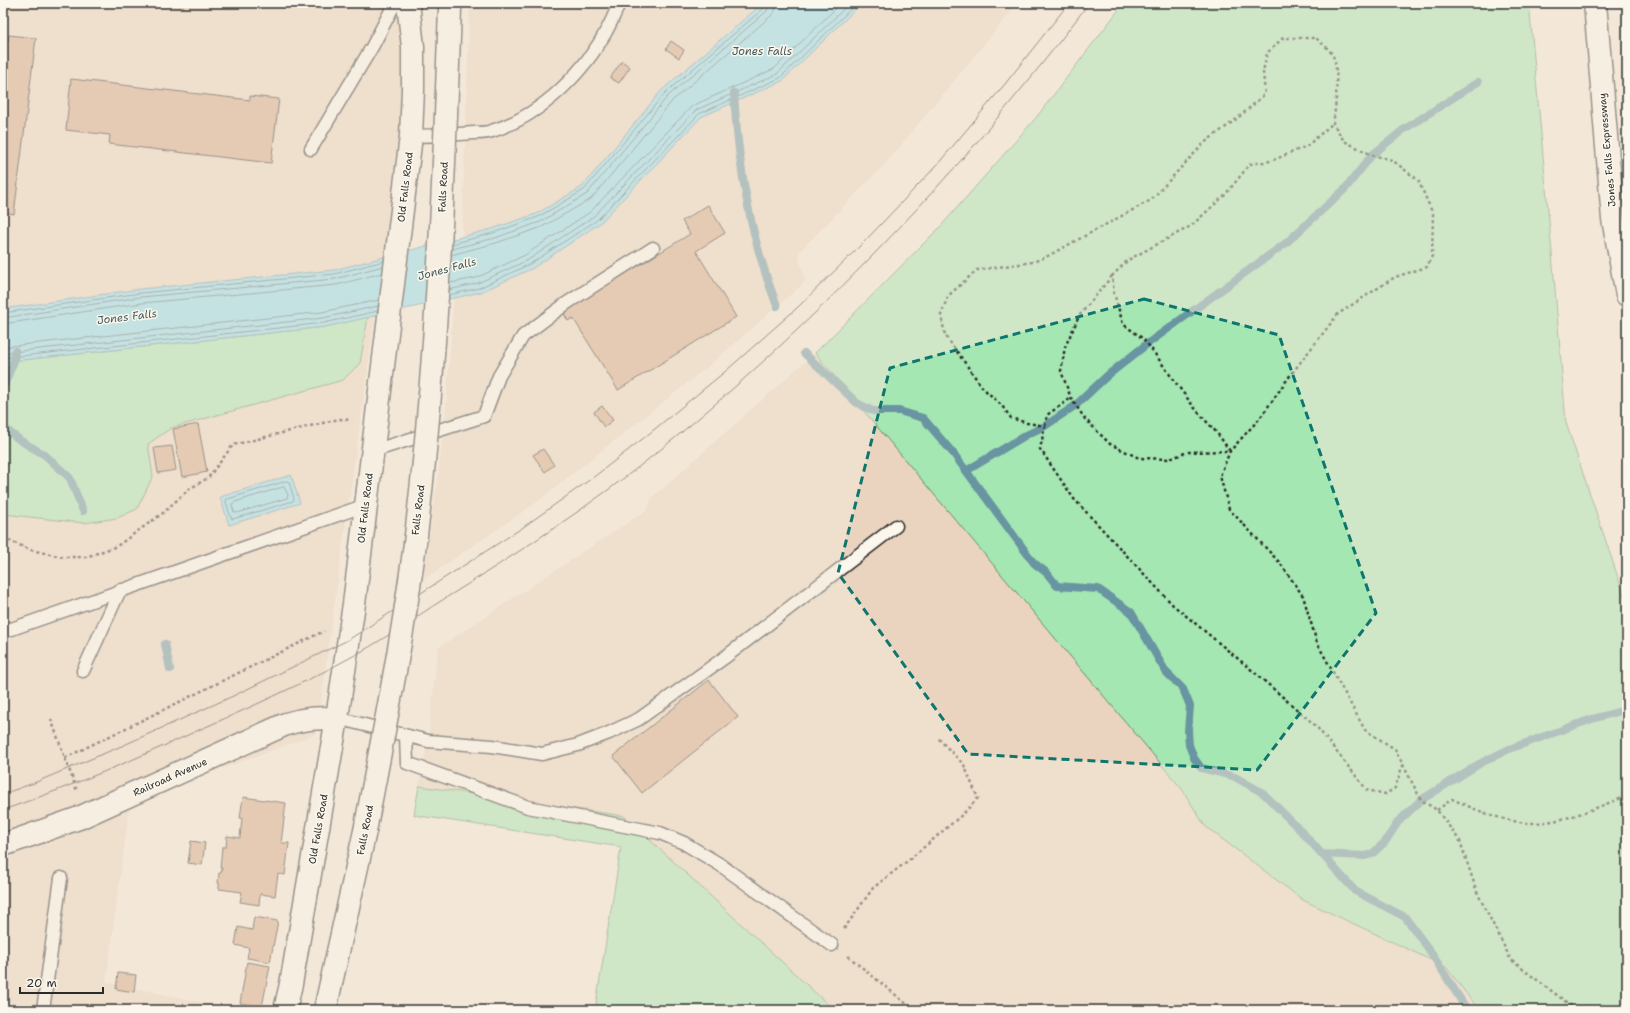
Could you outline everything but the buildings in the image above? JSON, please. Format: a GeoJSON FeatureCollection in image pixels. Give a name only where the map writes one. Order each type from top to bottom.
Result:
{"type":"FeatureCollection","features":[{"type":"Feature","properties":{"kind":"main road","name":"Old Falls Road"},"geometry":{"type":"LineString","coordinates":[[285,1010],[291,984],[337,718],[354,604],[410,136],[413,88],[413,47],[408,3]]}},
{"type":"Feature","properties":{"kind":"main road","name":"Jones Falls Expressway"},"geometry":{"type":"LineString","coordinates":[[1595,3],[1613,219],[1627,295]]}},
{"type":"Feature","properties":{"kind":"main road","name":"Falls Road"},"geometry":{"type":"LineString","coordinates":[[325,1010],[365,831],[397,662],[416,530],[428,428],[443,204],[450,5]]}},
{"type":"Feature","properties":{"kind":"main road","name":"Railroad Avenue"},"geometry":{"type":"LineString","coordinates":[[3,845],[79,818],[286,724],[313,717],[337,718]]}},
{"type":"Feature","properties":{"kind":"lane"},"geometry":{"type":"LineString","coordinates":[[311,149],[372,47],[395,3]]}},
{"type":"Feature","properties":{"kind":"lane"},"geometry":{"type":"LineString","coordinates":[[410,136],[455,135],[492,131],[528,116],[554,95],[580,69],[602,39],[619,3]]}},
{"type":"Feature","properties":{"kind":"lane"},"geometry":{"type":"LineString","coordinates":[[372,451],[484,416],[499,376],[523,336],[567,303],[653,248]]}},
{"type":"Feature","properties":{"kind":"lane"},"geometry":{"type":"LineString","coordinates":[[3,632],[366,505]]}},
{"type":"Feature","properties":{"kind":"lane"},"geometry":{"type":"LineString","coordinates":[[337,718],[428,741],[492,746],[542,754],[578,745],[609,733],[638,719],[724,658],[896,526]]}},
{"type":"Feature","properties":{"kind":"lane"},"geometry":{"type":"LineString","coordinates":[[83,671],[120,590]]}},
{"type":"Feature","properties":{"kind":"lane"},"geometry":{"type":"LineString","coordinates":[[406,736],[407,763],[447,779],[528,807],[660,834],[684,843],[719,864],[832,946]]}},
{"type":"Feature","properties":{"kind":"lane"},"geometry":{"type":"LineString","coordinates":[[43,1010],[61,878]]}},
{"type":"Feature","properties":{"kind":"path"},"geometry":{"type":"LineString","coordinates":[[1045,426],[1027,423],[1011,418],[1002,406],[974,377],[945,335],[941,315],[948,296],[977,270],[1034,262],[1046,257],[1151,200],[1204,143],[1238,118],[1265,94],[1263,72],[1267,53],[1283,38],[1316,38],[1333,56],[1336,77],[1336,106],[1333,123],[1307,146],[1271,161],[1250,164],[1224,195],[1191,226],[1128,260],[1112,276],[1079,316],[1065,348],[1061,371],[1071,398],[1085,419],[1110,444],[1139,458],[1170,459],[1187,452],[1230,452]]}},
{"type":"Feature","properties":{"kind":"path"},"geometry":{"type":"LineString","coordinates":[[1333,123],[1344,141],[1372,155],[1392,160],[1418,180],[1433,214],[1432,256],[1426,267],[1395,277],[1338,314],[1289,377],[1260,418],[1230,452],[1220,476],[1229,509],[1280,563],[1303,596],[1318,642],[1365,730],[1396,748],[1421,800],[1437,810],[1460,841],[1477,892],[1511,960],[1570,1005],[1582,1010]]}},
{"type":"Feature","properties":{"kind":"path"},"geometry":{"type":"LineString","coordinates":[[1112,276],[1114,293],[1123,324],[1142,338],[1150,347],[1178,386],[1217,433],[1230,452]]}},
{"type":"Feature","properties":{"kind":"path"},"geometry":{"type":"LineString","coordinates":[[1071,398],[1047,415],[1040,449],[1074,499],[1173,605],[1316,726],[1368,790],[1386,794],[1395,788],[1403,764]]}},
{"type":"Feature","properties":{"kind":"path"},"geometry":{"type":"LineString","coordinates":[[3,538],[32,550],[63,557],[86,557],[117,546],[163,513],[189,489],[208,478],[233,445],[339,419]]}},
{"type":"Feature","properties":{"kind":"path"},"geometry":{"type":"LineString","coordinates":[[51,718],[65,758],[330,628]]}},
{"type":"Feature","properties":{"kind":"path"},"geometry":{"type":"LineString","coordinates":[[914,1010],[852,960],[832,946],[873,888],[927,844],[978,798],[964,765],[937,737]]}},
{"type":"Feature","properties":{"kind":"path"},"geometry":{"type":"LineString","coordinates":[[1437,810],[1452,799],[1475,810],[1500,818],[1532,823],[1564,818],[1627,796]]}},
{"type":"Feature","properties":{"kind":"highlighted area"},"geometry":{"type":"Polygon","coordinates":[[[1144,299],[1279,335],[1376,613],[1257,770],[968,754],[838,573],[890,368],[1144,299]]]}},
{"type":"Feature","properties":{"kind":"shaded area"},"geometry":{"type":"Polygon","coordinates":[[[3,3],[413,3],[384,257],[334,270],[140,289],[3,309],[3,3]]]}},
{"type":"Feature","properties":{"kind":"shaded area"},"geometry":{"type":"Polygon","coordinates":[[[470,3],[763,3],[662,90],[582,187],[536,214],[492,229],[462,237],[470,3]]]}},
{"type":"Feature","properties":{"kind":"shaded area"},"geometry":{"type":"Polygon","coordinates":[[[862,3],[1018,3],[886,163],[798,253],[805,282],[706,368],[534,504],[424,579],[445,424],[454,298],[481,292],[600,223],[701,117],[782,81],[862,3]]]}},
{"type":"Feature","properties":{"kind":"shaded area"},"geometry":{"type":"Polygon","coordinates":[[[375,316],[316,734],[130,802],[106,982],[237,1010],[3,1010],[3,362],[325,327],[375,316]]]}},
{"type":"Feature","properties":{"kind":"shaded area"},"geometry":{"type":"Polygon","coordinates":[[[815,353],[1182,789],[1206,826],[1303,900],[1446,967],[1479,1010],[834,1010],[624,816],[419,786],[428,741],[438,648],[647,510],[652,498],[815,353]]]}},
{"type":"Feature","properties":{"kind":"green space"},"geometry":{"type":"Polygon","coordinates":[[[1124,3],[1529,3],[1566,423],[1627,604],[1627,1010],[1479,1010],[1446,967],[1303,900],[1205,826],[1182,789],[815,353],[941,226],[1035,119],[1124,3]]]}},
{"type":"Feature","properties":{"kind":"green space"},"geometry":{"type":"Polygon","coordinates":[[[368,317],[360,363],[343,380],[171,428],[148,444],[153,476],[137,509],[117,518],[84,523],[3,514],[3,362],[325,327],[368,317]]]}},
{"type":"Feature","properties":{"kind":"green space"},"geometry":{"type":"Polygon","coordinates":[[[419,786],[624,816],[834,1010],[595,1010],[621,847],[414,815],[419,786]]]}},
{"type":"Feature","properties":{"kind":"water","name":"Jones Falls"},"geometry":{"type":"Polygon","coordinates":[[[763,3],[862,3],[782,81],[701,117],[600,223],[533,268],[481,292],[325,327],[3,362],[3,309],[140,289],[334,270],[492,229],[536,214],[582,187],[662,90],[763,3]]]}},
{"type":"Feature","properties":{"kind":"water"},"geometry":{"type":"Polygon","coordinates":[[[291,475],[300,503],[229,525],[220,497],[291,475]]]}},
{"type":"Feature","properties":{"kind":"waterway"},"geometry":{"type":"LineString","coordinates":[[966,471],[1026,435],[1045,426],[1076,405],[1108,375],[1147,344],[1286,243],[1345,189],[1372,155],[1403,130],[1478,82]]}},
{"type":"Feature","properties":{"kind":"waterway"},"geometry":{"type":"LineString","coordinates":[[734,93],[739,147],[747,201],[760,255],[777,306]]}},
{"type":"Feature","properties":{"kind":"waterway"},"geometry":{"type":"LineString","coordinates":[[3,388],[14,361],[15,351]]}},
{"type":"Feature","properties":{"kind":"waterway"},"geometry":{"type":"LineString","coordinates":[[804,353],[857,403],[873,411],[899,411],[923,418],[953,453],[1034,563],[1047,573],[1057,586],[1098,589],[1131,612],[1166,672],[1183,689],[1190,706],[1188,731],[1189,745],[1194,758],[1201,768],[1235,777],[1263,793],[1303,833],[1355,891],[1405,917],[1430,951],[1464,1005],[1469,1010]]}},
{"type":"Feature","properties":{"kind":"waterway"},"geometry":{"type":"LineString","coordinates":[[3,427],[21,441],[45,455],[70,478],[83,511]]}},
{"type":"Feature","properties":{"kind":"waterway"},"geometry":{"type":"LineString","coordinates":[[165,644],[170,669]]}},
{"type":"Feature","properties":{"kind":"waterway"},"geometry":{"type":"LineString","coordinates":[[1321,854],[1365,856],[1372,854],[1385,842],[1398,822],[1421,800],[1479,764],[1509,749],[1592,719],[1621,711]]}},
{"type":"Feature","properties":{"kind":"tram line"},"geometry":{"type":"LineString","coordinates":[[3,794],[34,783],[124,745],[233,696],[348,640],[522,528],[595,476],[727,370],[798,307],[864,242],[937,165],[1005,84],[1069,3]]}},
{"type":"Feature","properties":{"kind":"tram line"},"geometry":{"type":"LineString","coordinates":[[3,810],[53,792],[127,762],[255,705],[327,670],[370,647],[395,631],[527,546],[608,490],[660,450],[743,380],[861,267],[936,189],[972,148],[1032,77],[1089,3]]}}]}
